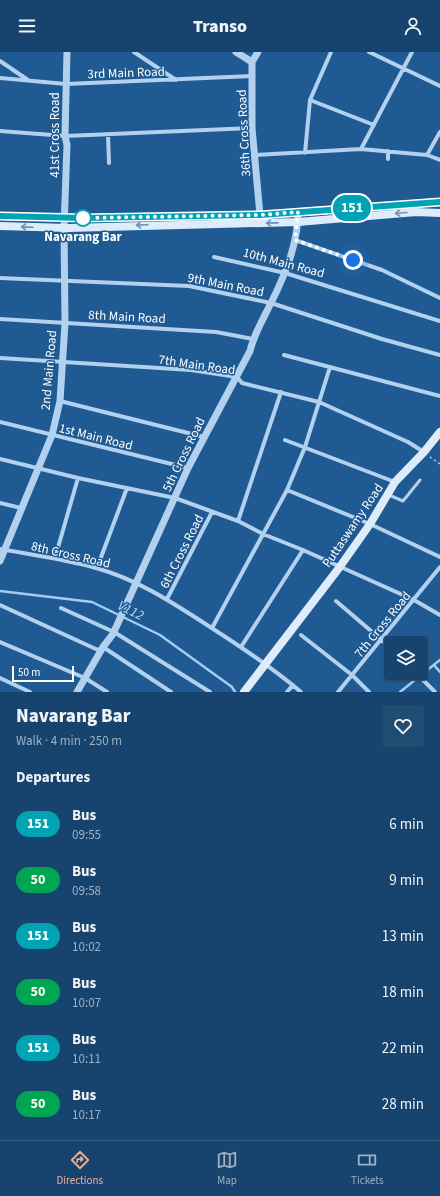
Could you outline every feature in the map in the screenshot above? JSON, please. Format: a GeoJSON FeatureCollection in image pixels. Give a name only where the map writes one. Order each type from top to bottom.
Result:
{"type":"FeatureCollection","features":[{"type":"Feature","properties":{"kind":"main road"},"geometry":{"type":"LineString","coordinates":[[0,216],[62,218],[260,215],[440,200]]}},
{"type":"Feature","properties":{"kind":"main road"},"geometry":{"type":"LineString","coordinates":[[0,226],[62,228],[298,222],[416,212],[440,213]]}},
{"type":"Feature","properties":{"kind":"main road","name":"Puttaswamy Road"},"geometry":{"type":"LineString","coordinates":[[266,663],[339,568],[370,524],[395,482],[424,452],[440,432]]}},
{"type":"Feature","properties":{"kind":"main road"},"geometry":{"type":"LineString","coordinates":[[244,692],[266,663]]}},
{"type":"Feature","properties":{"kind":"street","name":"41st Cross Road"},"geometry":{"type":"LineString","coordinates":[[62,218],[67,145],[65,136],[67,52]]}},
{"type":"Feature","properties":{"kind":"street"},"geometry":{"type":"LineString","coordinates":[[134,52],[176,80]]}},
{"type":"Feature","properties":{"kind":"street"},"geometry":{"type":"LineString","coordinates":[[236,52],[252,62],[258,52]]}},
{"type":"Feature","properties":{"kind":"street"},"geometry":{"type":"LineString","coordinates":[[305,153],[310,100],[331,52]]}},
{"type":"Feature","properties":{"kind":"street"},"geometry":{"type":"LineString","coordinates":[[369,52],[440,86]]}},
{"type":"Feature","properties":{"kind":"street"},"geometry":{"type":"LineString","coordinates":[[361,149],[412,52]]}},
{"type":"Feature","properties":{"kind":"street"},"geometry":{"type":"LineString","coordinates":[[0,61],[28,80]]}},
{"type":"Feature","properties":{"kind":"street","name":"36th Cross Road"},"geometry":{"type":"LineString","coordinates":[[252,62],[252,128],[260,215]]}},
{"type":"Feature","properties":{"kind":"street","name":"3rd Main Road"},"geometry":{"type":"LineString","coordinates":[[0,78],[66,84],[252,76]]}},
{"type":"Feature","properties":{"kind":"street"},"geometry":{"type":"LineString","coordinates":[[310,100],[374,125]]}},
{"type":"Feature","properties":{"kind":"street"},"geometry":{"type":"LineString","coordinates":[[0,131],[65,136],[252,128]]}},
{"type":"Feature","properties":{"kind":"street"},"geometry":{"type":"LineString","coordinates":[[428,155],[440,132]]}},
{"type":"Feature","properties":{"kind":"street"},"geometry":{"type":"LineString","coordinates":[[108,134],[108,163]]}},
{"type":"Feature","properties":{"kind":"street"},"geometry":{"type":"LineString","coordinates":[[255,155],[361,149],[428,155],[440,160]]}},
{"type":"Feature","properties":{"kind":"street"},"geometry":{"type":"LineString","coordinates":[[388,151],[388,159]]}},
{"type":"Feature","properties":{"kind":"street","name":"5th Cross Road"},"geometry":{"type":"LineString","coordinates":[[77,692],[114,632],[188,468],[237,377],[250,351],[253,339],[286,273],[295,240],[298,212]]}},
{"type":"Feature","properties":{"kind":"street","name":"2nd Main Road"},"geometry":{"type":"LineString","coordinates":[[0,561],[2,550],[52,435],[60,401],[65,323],[62,218]]}},
{"type":"Feature","properties":{"kind":"street"},"geometry":{"type":"LineString","coordinates":[[295,240],[382,270],[440,298]]}},
{"type":"Feature","properties":{"kind":"street","name":"10th Main Road"},"geometry":{"type":"LineString","coordinates":[[214,257],[286,273],[440,321]]}},
{"type":"Feature","properties":{"kind":"street","name":"9th Main Road"},"geometry":{"type":"LineString","coordinates":[[0,278],[63,282],[189,286],[271,303],[382,339],[440,355]]}},
{"type":"Feature","properties":{"kind":"street","name":"8th Main Road"},"geometry":{"type":"LineString","coordinates":[[0,319],[216,332],[253,339]]}},
{"type":"Feature","properties":{"kind":"street"},"geometry":{"type":"LineString","coordinates":[[284,355],[440,396]]}},
{"type":"Feature","properties":{"kind":"street","name":"7th Main Road"},"geometry":{"type":"LineString","coordinates":[[0,358],[191,370],[237,377],[242,382],[319,402],[408,442],[424,452]]}},
{"type":"Feature","properties":{"kind":"street"},"geometry":{"type":"LineString","coordinates":[[212,628],[287,490],[305,447],[330,367]]}},
{"type":"Feature","properties":{"kind":"street"},"geometry":{"type":"LineString","coordinates":[[238,521],[281,392]]}},
{"type":"Feature","properties":{"kind":"street"},"geometry":{"type":"LineString","coordinates":[[60,401],[204,437]]}},
{"type":"Feature","properties":{"kind":"street","name":"1st Main Road"},"geometry":{"type":"LineString","coordinates":[[0,422],[188,468]]}},
{"type":"Feature","properties":{"kind":"street"},"geometry":{"type":"LineString","coordinates":[[285,440],[395,482]]}},
{"type":"Feature","properties":{"kind":"street"},"geometry":{"type":"LineString","coordinates":[[0,459],[78,478],[175,498],[238,521],[263,534],[414,600],[440,615]]}},
{"type":"Feature","properties":{"kind":"street"},"geometry":{"type":"LineString","coordinates":[[56,558],[78,478]]}},
{"type":"Feature","properties":{"kind":"street"},"geometry":{"type":"LineString","coordinates":[[97,568],[127,488]]}},
{"type":"Feature","properties":{"kind":"street"},"geometry":{"type":"LineString","coordinates":[[287,490],[370,524],[440,557]]}},
{"type":"Feature","properties":{"kind":"street"},"geometry":{"type":"LineString","coordinates":[[0,503],[21,508]]}},
{"type":"Feature","properties":{"kind":"street","name":"6th Cross Road"},"geometry":{"type":"LineString","coordinates":[[167,600],[212,512]]}},
{"type":"Feature","properties":{"kind":"street","name":"8th Cross Road"},"geometry":{"type":"LineString","coordinates":[[2,550],[56,558],[97,568],[136,582],[266,663],[301,692]]}},
{"type":"Feature","properties":{"kind":"street"},"geometry":{"type":"LineString","coordinates":[[240,647],[302,550]]}},
{"type":"Feature","properties":{"kind":"street","name":"7th Cross Road"},"geometry":{"type":"LineString","coordinates":[[338,692],[382,640],[440,567]]}},
{"type":"Feature","properties":{"kind":"street"},"geometry":{"type":"LineString","coordinates":[[336,601],[382,640]]}},
{"type":"Feature","properties":{"kind":"street"},"geometry":{"type":"LineString","coordinates":[[2,606],[98,650],[103,648],[171,692]]}},
{"type":"Feature","properties":{"kind":"street"},"geometry":{"type":"LineString","coordinates":[[62,608],[114,632],[210,692]]}},
{"type":"Feature","properties":{"kind":"street"},"geometry":{"type":"LineString","coordinates":[[301,635],[352,675],[369,692]]}},
{"type":"Feature","properties":{"kind":"street"},"geometry":{"type":"LineString","coordinates":[[0,642],[85,678],[107,692]]}},
{"type":"Feature","properties":{"kind":"street"},"geometry":{"type":"LineString","coordinates":[[0,678],[30,692]]}},
{"type":"Feature","properties":{"kind":"street"},"geometry":{"type":"LineString","coordinates":[[422,680],[435,692]]}},
{"type":"Feature","properties":{"kind":"street"},"geometry":{"type":"LineString","coordinates":[[287,692],[293,685]]}},
{"type":"Feature","properties":{"kind":"street"},"geometry":{"type":"LineString","coordinates":[[16,692],[19,687]]}},
{"type":"Feature","properties":{"kind":"lane"},"geometry":{"type":"LineString","coordinates":[[387,495],[403,501],[420,480]]}},
{"type":"Feature","properties":{"kind":"path"},"geometry":{"type":"LineString","coordinates":[[424,452],[440,464]]}},
{"type":"Feature","properties":{"kind":"waterway","name":"V112"},"geometry":{"type":"LineString","coordinates":[[0,591],[92,602],[160,635],[232,687],[235,692]]}},
{"type":"Feature","properties":{"kind":"waterway","name":"V112"},"geometry":{"type":"LineString","coordinates":[[400,692],[440,660]]}},
{"type":"Feature","properties":{"kind":"waterway"},"geometry":{"type":"LineString","coordinates":[[434,665],[440,672]]}},
{"type":"Feature","properties":{"kind":"bus line","name":"151"},"geometry":{"type":"LineString","coordinates":[[0,216],[83,218],[260,215],[435,201],[440,202]]}},
{"type":"Feature","properties":{"kind":"place","name":"Navarang Bar"},"geometry":{"type":"Point","coordinates":[83,218]}},
{"type":"Feature","properties":{"kind":"route"},"geometry":{"type":"LineString","coordinates":[[83,218],[260,215],[298,212],[295,240],[353,260]]}}]}
